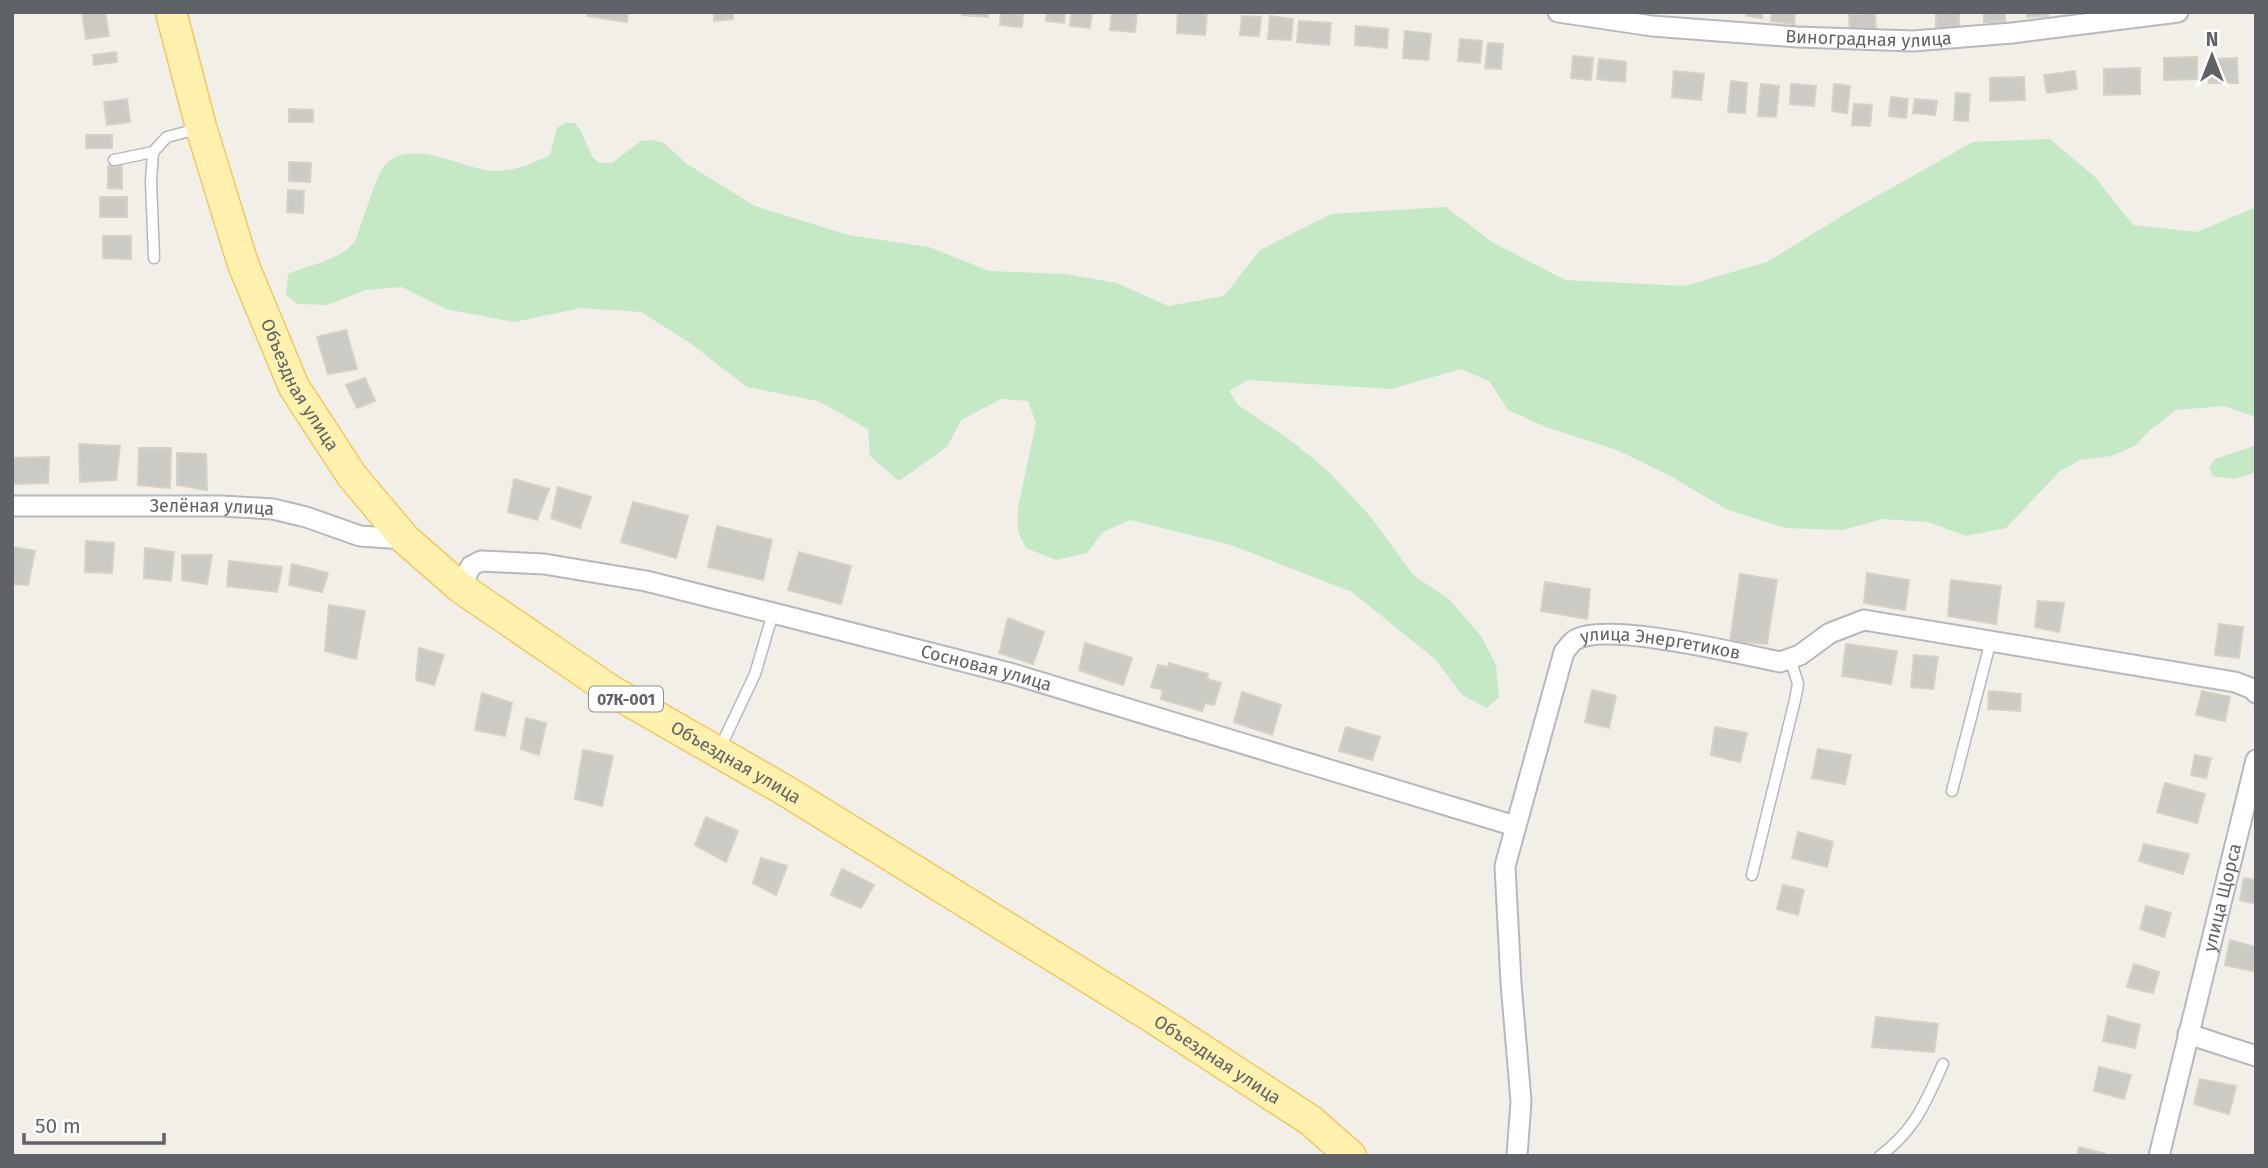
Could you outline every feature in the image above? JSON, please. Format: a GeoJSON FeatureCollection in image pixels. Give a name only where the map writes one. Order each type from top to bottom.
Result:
{"type":"FeatureCollection","features":[{"type":"Feature","properties":{"kind":"main road","name":"Объездная улица"},"geometry":{"type":"LineString","coordinates":[[171,12],[201,127],[243,264],[294,387],[352,476],[405,539],[461,588],[610,690],[797,798],[1155,1019],[1310,1120],[1351,1156]]}},
{"type":"Feature","properties":{"kind":"street","name":"Виноградная улица"},"geometry":{"type":"LineString","coordinates":[[1558,12],[1652,26],[1798,37],[1913,41],[2012,33],[2178,12]]}},
{"type":"Feature","properties":{"kind":"street","name":"Зелёная улица"},"geometry":{"type":"LineString","coordinates":[[12,506],[222,506],[273,509],[306,517],[360,537],[405,539]]}},
{"type":"Feature","properties":{"kind":"street","name":"Сосновая улица"},"geometry":{"type":"LineString","coordinates":[[461,588],[471,566],[481,561],[544,564],[646,581],[1013,674],[1515,826]]}},
{"type":"Feature","properties":{"kind":"street"},"geometry":{"type":"LineString","coordinates":[[1790,658],[1830,633],[1864,620],[2235,682],[2253,689],[2256,693]]}},
{"type":"Feature","properties":{"kind":"street","name":"улица Энергетиков"},"geometry":{"type":"LineString","coordinates":[[1517,1156],[1521,1101],[1505,866],[1564,652],[1574,640],[1598,633],[1637,635],[1780,662],[1790,658]]}},
{"type":"Feature","properties":{"kind":"street","name":"улица Щорса"},"geometry":{"type":"LineString","coordinates":[[2159,1156],[2256,760]]}},
{"type":"Feature","properties":{"kind":"street"},"geometry":{"type":"LineString","coordinates":[[2189,1034],[2256,1056]]}},
{"type":"Feature","properties":{"kind":"lane"},"geometry":{"type":"LineString","coordinates":[[114,160],[153,152],[167,137],[201,127]]}},
{"type":"Feature","properties":{"kind":"lane"},"geometry":{"type":"LineString","coordinates":[[153,152],[151,181],[154,258]]}},
{"type":"Feature","properties":{"kind":"lane"},"geometry":{"type":"LineString","coordinates":[[718,752],[755,674],[773,612]]}},
{"type":"Feature","properties":{"kind":"lane"},"geometry":{"type":"LineString","coordinates":[[1952,791],[1991,640]]}},
{"type":"Feature","properties":{"kind":"lane"},"geometry":{"type":"LineString","coordinates":[[1752,875],[1798,684],[1790,658]]}},
{"type":"Feature","properties":{"kind":"lane"},"geometry":{"type":"LineString","coordinates":[[1880,1156],[1900,1141],[1918,1116],[1943,1064]]}},
{"type":"Feature","properties":{"kind":"green space"},"geometry":{"type":"Polygon","coordinates":[[[565,123],[575,123],[593,158],[600,163],[612,163],[641,141],[653,140],[664,143],[687,164],[755,206],[848,235],[929,247],[989,271],[1065,274],[1117,283],[1168,306],[1224,296],[1260,250],[1331,214],[1446,207],[1492,242],[1565,280],[1684,286],[1767,262],[1845,214],[1973,142],[2050,139],[2095,177],[2133,225],[2197,232],[2256,207],[2256,424],[2253,416],[2224,406],[2176,410],[2150,430],[2135,446],[2111,456],[2080,460],[2060,471],[2006,528],[1966,536],[1928,522],[1882,519],[1843,530],[1786,528],[1728,510],[1670,476],[1617,450],[1546,427],[1508,410],[1489,381],[1461,369],[1391,389],[1248,380],[1229,391],[1238,405],[1289,439],[1328,471],[1370,516],[1413,575],[1449,599],[1481,636],[1496,665],[1499,697],[1487,708],[1462,695],[1436,660],[1352,592],[1231,545],[1130,520],[1103,532],[1087,553],[1056,560],[1026,548],[1018,532],[1018,507],[1036,423],[1028,401],[1001,399],[961,420],[947,447],[899,481],[870,456],[868,429],[818,401],[747,387],[690,343],[641,312],[581,308],[514,322],[446,309],[402,287],[365,290],[328,305],[298,304],[286,295],[288,274],[332,258],[355,242],[381,171],[396,157],[409,153],[424,154],[485,170],[512,169],[550,155],[557,128],[565,123]]]}},
{"type":"Feature","properties":{"kind":"green space"},"geometry":{"type":"Polygon","coordinates":[[[2256,441],[2256,472],[2235,479],[2213,476],[2209,468],[2215,459],[2254,446],[2256,441]]]}},
{"type":"Feature","properties":{"kind":"building"},"geometry":{"type":"Polygon","coordinates":[[[82,12],[105,12],[109,36],[86,39],[82,12]]]}},
{"type":"Feature","properties":{"kind":"building"},"geometry":{"type":"Polygon","coordinates":[[[587,12],[628,12],[627,22],[587,16],[587,12]]]}},
{"type":"Feature","properties":{"kind":"building"},"geometry":{"type":"Polygon","coordinates":[[[714,12],[733,12],[733,19],[714,21],[714,12]]]}},
{"type":"Feature","properties":{"kind":"building"},"geometry":{"type":"Polygon","coordinates":[[[963,12],[988,12],[988,17],[962,15],[963,12]]]}},
{"type":"Feature","properties":{"kind":"building"},"geometry":{"type":"Polygon","coordinates":[[[1001,12],[1023,12],[1022,27],[1000,25],[1001,12]]]}},
{"type":"Feature","properties":{"kind":"building"},"geometry":{"type":"Polygon","coordinates":[[[1047,12],[1065,12],[1064,23],[1046,21],[1047,12]]]}},
{"type":"Feature","properties":{"kind":"building"},"geometry":{"type":"Polygon","coordinates":[[[1071,12],[1092,12],[1090,28],[1070,26],[1071,12]]]}},
{"type":"Feature","properties":{"kind":"building"},"geometry":{"type":"Polygon","coordinates":[[[1112,12],[1137,12],[1135,32],[1110,30],[1112,12]]]}},
{"type":"Feature","properties":{"kind":"building"},"geometry":{"type":"Polygon","coordinates":[[[1178,12],[1207,12],[1205,35],[1177,33],[1178,12]]]}},
{"type":"Feature","properties":{"kind":"building"},"geometry":{"type":"Polygon","coordinates":[[[1747,12],[1762,12],[1762,18],[1746,16],[1747,12]]]}},
{"type":"Feature","properties":{"kind":"building"},"geometry":{"type":"Polygon","coordinates":[[[1772,12],[1795,12],[1794,24],[1771,21],[1772,12]]]}},
{"type":"Feature","properties":{"kind":"building"},"geometry":{"type":"Polygon","coordinates":[[[1936,12],[1959,12],[1959,26],[1936,27],[1936,12]]]}},
{"type":"Feature","properties":{"kind":"building"},"geometry":{"type":"Polygon","coordinates":[[[1984,12],[2005,12],[2005,22],[1984,22],[1984,12]]]}},
{"type":"Feature","properties":{"kind":"building"},"geometry":{"type":"Polygon","coordinates":[[[2027,12],[2048,12],[2048,16],[2027,17],[2027,12]]]}},
{"type":"Feature","properties":{"kind":"building"},"geometry":{"type":"Polygon","coordinates":[[[1875,13],[1876,30],[1850,31],[1849,14],[1875,13]]]}},
{"type":"Feature","properties":{"kind":"building"},"geometry":{"type":"Polygon","coordinates":[[[1242,16],[1261,17],[1259,36],[1240,35],[1242,16]]]}},
{"type":"Feature","properties":{"kind":"building"},"geometry":{"type":"Polygon","coordinates":[[[1270,16],[1293,19],[1291,40],[1268,39],[1270,16]]]}},
{"type":"Feature","properties":{"kind":"building"},"geometry":{"type":"Polygon","coordinates":[[[1299,21],[1331,23],[1329,45],[1297,42],[1299,21]]]}},
{"type":"Feature","properties":{"kind":"building"},"geometry":{"type":"Polygon","coordinates":[[[1356,26],[1388,29],[1387,48],[1355,45],[1356,26]]]}},
{"type":"Feature","properties":{"kind":"building"},"geometry":{"type":"Polygon","coordinates":[[[1405,31],[1431,34],[1428,60],[1403,58],[1405,31]]]}},
{"type":"Feature","properties":{"kind":"building"},"geometry":{"type":"Polygon","coordinates":[[[1460,39],[1482,41],[1480,63],[1458,61],[1460,39]]]}},
{"type":"Feature","properties":{"kind":"building"},"geometry":{"type":"Polygon","coordinates":[[[1488,43],[1503,44],[1501,69],[1485,68],[1488,43]]]}},
{"type":"Feature","properties":{"kind":"building"},"geometry":{"type":"Polygon","coordinates":[[[116,52],[117,62],[94,65],[93,55],[116,52]]]}},
{"type":"Feature","properties":{"kind":"building"},"geometry":{"type":"Polygon","coordinates":[[[1573,56],[1593,58],[1591,80],[1571,78],[1573,56]]]}},
{"type":"Feature","properties":{"kind":"building"},"geometry":{"type":"Polygon","coordinates":[[[2197,57],[2197,79],[2164,80],[2164,58],[2197,57]]]}},
{"type":"Feature","properties":{"kind":"building"},"geometry":{"type":"Polygon","coordinates":[[[2237,58],[2238,83],[2209,83],[2208,59],[2237,58]]]}},
{"type":"Feature","properties":{"kind":"building"},"geometry":{"type":"Polygon","coordinates":[[[1599,59],[1626,62],[1625,82],[1597,79],[1599,59]]]}},
{"type":"Feature","properties":{"kind":"building"},"geometry":{"type":"Polygon","coordinates":[[[2140,68],[2140,94],[2104,95],[2104,69],[2140,68]]]}},
{"type":"Feature","properties":{"kind":"building"},"geometry":{"type":"Polygon","coordinates":[[[1674,71],[1704,74],[1701,100],[1672,97],[1674,71]]]}},
{"type":"Feature","properties":{"kind":"building"},"geometry":{"type":"Polygon","coordinates":[[[2075,71],[2077,89],[2047,93],[2044,75],[2075,71]]]}},
{"type":"Feature","properties":{"kind":"building"},"geometry":{"type":"Polygon","coordinates":[[[2024,77],[2025,100],[1990,101],[1990,78],[2024,77]]]}},
{"type":"Feature","properties":{"kind":"building"},"geometry":{"type":"Polygon","coordinates":[[[1731,81],[1747,83],[1745,113],[1728,112],[1731,81]]]}},
{"type":"Feature","properties":{"kind":"building"},"geometry":{"type":"Polygon","coordinates":[[[1761,84],[1779,86],[1776,117],[1758,116],[1761,84]]]}},
{"type":"Feature","properties":{"kind":"building"},"geometry":{"type":"Polygon","coordinates":[[[1791,84],[1816,86],[1814,106],[1790,104],[1791,84]]]}},
{"type":"Feature","properties":{"kind":"building"},"geometry":{"type":"Polygon","coordinates":[[[1834,84],[1850,86],[1847,113],[1832,111],[1834,84]]]}},
{"type":"Feature","properties":{"kind":"building"},"geometry":{"type":"Polygon","coordinates":[[[1956,93],[1970,94],[1968,121],[1954,120],[1956,93]]]}},
{"type":"Feature","properties":{"kind":"building"},"geometry":{"type":"Polygon","coordinates":[[[1891,97],[1908,99],[1906,118],[1889,116],[1891,97]]]}},
{"type":"Feature","properties":{"kind":"building"},"geometry":{"type":"Polygon","coordinates":[[[127,99],[130,122],[107,125],[104,102],[127,99]]]}},
{"type":"Feature","properties":{"kind":"building"},"geometry":{"type":"Polygon","coordinates":[[[1915,99],[1937,101],[1935,115],[1913,113],[1915,99]]]}},
{"type":"Feature","properties":{"kind":"building"},"geometry":{"type":"Polygon","coordinates":[[[1854,104],[1872,105],[1870,126],[1852,125],[1854,104]]]}},
{"type":"Feature","properties":{"kind":"building"},"geometry":{"type":"Polygon","coordinates":[[[289,109],[313,110],[313,122],[289,122],[289,109]]]}},
{"type":"Feature","properties":{"kind":"building"},"geometry":{"type":"Polygon","coordinates":[[[86,135],[112,135],[112,148],[86,148],[86,135]]]}},
{"type":"Feature","properties":{"kind":"building"},"geometry":{"type":"Polygon","coordinates":[[[289,162],[311,163],[310,182],[289,181],[289,162]]]}},
{"type":"Feature","properties":{"kind":"building"},"geometry":{"type":"Polygon","coordinates":[[[108,166],[122,166],[122,189],[108,188],[108,166]]]}},
{"type":"Feature","properties":{"kind":"building"},"geometry":{"type":"Polygon","coordinates":[[[288,190],[304,191],[303,213],[287,212],[288,190]]]}},
{"type":"Feature","properties":{"kind":"building"},"geometry":{"type":"Polygon","coordinates":[[[100,197],[127,197],[127,217],[100,217],[100,197]]]}},
{"type":"Feature","properties":{"kind":"building"},"geometry":{"type":"Polygon","coordinates":[[[103,236],[131,236],[131,259],[103,258],[103,236]]]}},
{"type":"Feature","properties":{"kind":"building"},"geometry":{"type":"Polygon","coordinates":[[[346,330],[357,369],[328,374],[317,337],[346,330]]]}},
{"type":"Feature","properties":{"kind":"building"},"geometry":{"type":"Polygon","coordinates":[[[365,378],[375,401],[357,408],[346,385],[365,378]]]}},
{"type":"Feature","properties":{"kind":"building"},"geometry":{"type":"Polygon","coordinates":[[[79,444],[120,446],[116,480],[80,482],[79,444]]]}},
{"type":"Feature","properties":{"kind":"building"},"geometry":{"type":"Polygon","coordinates":[[[139,448],[171,448],[170,488],[138,485],[139,448]]]}},
{"type":"Feature","properties":{"kind":"building"},"geometry":{"type":"Polygon","coordinates":[[[177,453],[206,454],[207,490],[177,485],[177,453]]]}},
{"type":"Feature","properties":{"kind":"building"},"geometry":{"type":"Polygon","coordinates":[[[49,457],[48,483],[12,484],[12,458],[49,457]]]}},
{"type":"Feature","properties":{"kind":"building"},"geometry":{"type":"Polygon","coordinates":[[[514,479],[549,489],[537,520],[508,512],[514,479]]]}},
{"type":"Feature","properties":{"kind":"building"},"geometry":{"type":"Polygon","coordinates":[[[558,487],[591,497],[580,528],[551,518],[558,487]]]}},
{"type":"Feature","properties":{"kind":"building"},"geometry":{"type":"Polygon","coordinates":[[[633,502],[688,516],[676,558],[621,542],[633,502]]]}},
{"type":"Feature","properties":{"kind":"building"},"geometry":{"type":"Polygon","coordinates":[[[717,526],[772,540],[763,580],[708,567],[717,526]]]}},
{"type":"Feature","properties":{"kind":"building"},"geometry":{"type":"Polygon","coordinates":[[[86,541],[114,543],[112,573],[85,572],[86,541]]]}},
{"type":"Feature","properties":{"kind":"building"},"geometry":{"type":"Polygon","coordinates":[[[12,547],[35,551],[28,585],[12,584],[12,547]]]}},
{"type":"Feature","properties":{"kind":"building"},"geometry":{"type":"Polygon","coordinates":[[[145,548],[174,552],[171,581],[144,578],[145,548]]]}},
{"type":"Feature","properties":{"kind":"building"},"geometry":{"type":"Polygon","coordinates":[[[799,552],[851,566],[841,604],[788,590],[799,552]]]}},
{"type":"Feature","properties":{"kind":"building"},"geometry":{"type":"Polygon","coordinates":[[[182,555],[212,555],[207,584],[182,580],[182,555]]]}},
{"type":"Feature","properties":{"kind":"building"},"geometry":{"type":"Polygon","coordinates":[[[229,561],[282,567],[277,592],[227,586],[229,561]]]}},
{"type":"Feature","properties":{"kind":"building"},"geometry":{"type":"Polygon","coordinates":[[[292,564],[328,573],[322,592],[289,585],[292,564]]]}},
{"type":"Feature","properties":{"kind":"building"},"geometry":{"type":"Polygon","coordinates":[[[1867,573],[1909,580],[1905,610],[1864,603],[1867,573]]]}},
{"type":"Feature","properties":{"kind":"building"},"geometry":{"type":"Polygon","coordinates":[[[1740,574],[1777,580],[1767,644],[1730,641],[1740,574]]]}},
{"type":"Feature","properties":{"kind":"building"},"geometry":{"type":"Polygon","coordinates":[[[1951,580],[2001,586],[1996,624],[1948,616],[1951,580]]]}},
{"type":"Feature","properties":{"kind":"building"},"geometry":{"type":"Polygon","coordinates":[[[1545,582],[1590,589],[1587,619],[1541,611],[1545,582]]]}},
{"type":"Feature","properties":{"kind":"building"},"geometry":{"type":"Polygon","coordinates":[[[2038,601],[2064,603],[2059,632],[2035,627],[2038,601]]]}},
{"type":"Feature","properties":{"kind":"building"},"geometry":{"type":"Polygon","coordinates":[[[329,605],[365,611],[356,659],[325,651],[329,605]]]}},
{"type":"Feature","properties":{"kind":"building"},"geometry":{"type":"Polygon","coordinates":[[[1008,618],[1044,632],[1033,664],[999,653],[1008,618]]]}},
{"type":"Feature","properties":{"kind":"building"},"geometry":{"type":"Polygon","coordinates":[[[2219,624],[2243,627],[2239,658],[2215,655],[2219,624]]]}},
{"type":"Feature","properties":{"kind":"building"},"geometry":{"type":"Polygon","coordinates":[[[1085,643],[1132,658],[1123,685],[1079,670],[1085,643]]]}},
{"type":"Feature","properties":{"kind":"building"},"geometry":{"type":"Polygon","coordinates":[[[1846,644],[1897,651],[1891,684],[1842,676],[1846,644]]]}},
{"type":"Feature","properties":{"kind":"building"},"geometry":{"type":"Polygon","coordinates":[[[419,648],[444,655],[434,685],[416,680],[419,648]]]}},
{"type":"Feature","properties":{"kind":"building"},"geometry":{"type":"Polygon","coordinates":[[[1914,655],[1938,657],[1933,689],[1911,687],[1914,655]]]}},
{"type":"Feature","properties":{"kind":"building"},"geometry":{"type":"Polygon","coordinates":[[[1169,663],[1208,674],[1207,679],[1221,683],[1214,705],[1205,703],[1202,711],[1161,699],[1163,690],[1151,687],[1158,665],[1168,667],[1169,663]]]}},
{"type":"Feature","properties":{"kind":"building"},"geometry":{"type":"Polygon","coordinates":[[[1592,690],[1616,696],[1609,728],[1585,722],[1592,690]]]}},
{"type":"Feature","properties":{"kind":"building"},"geometry":{"type":"Polygon","coordinates":[[[1989,691],[2021,694],[2020,711],[1988,709],[1989,691]]]}},
{"type":"Feature","properties":{"kind":"building"},"geometry":{"type":"Polygon","coordinates":[[[2202,691],[2230,697],[2225,721],[2196,715],[2202,691]]]}},
{"type":"Feature","properties":{"kind":"building"},"geometry":{"type":"Polygon","coordinates":[[[1242,692],[1281,705],[1272,735],[1234,722],[1242,692]]]}},
{"type":"Feature","properties":{"kind":"building"},"geometry":{"type":"Polygon","coordinates":[[[482,693],[512,703],[505,736],[475,730],[482,693]]]}},
{"type":"Feature","properties":{"kind":"building"},"geometry":{"type":"Polygon","coordinates":[[[526,718],[546,723],[539,755],[521,749],[526,718]]]}},
{"type":"Feature","properties":{"kind":"building"},"geometry":{"type":"Polygon","coordinates":[[[1346,727],[1380,737],[1372,760],[1339,751],[1346,727]]]}},
{"type":"Feature","properties":{"kind":"building"},"geometry":{"type":"Polygon","coordinates":[[[1715,727],[1747,733],[1740,762],[1711,755],[1715,727]]]}},
{"type":"Feature","properties":{"kind":"building"},"geometry":{"type":"Polygon","coordinates":[[[1818,749],[1851,755],[1845,784],[1812,778],[1818,749]]]}},
{"type":"Feature","properties":{"kind":"building"},"geometry":{"type":"Polygon","coordinates":[[[583,750],[613,756],[602,806],[575,799],[583,750]]]}},
{"type":"Feature","properties":{"kind":"building"},"geometry":{"type":"Polygon","coordinates":[[[2195,755],[2211,758],[2206,778],[2191,775],[2195,755]]]}},
{"type":"Feature","properties":{"kind":"building"},"geometry":{"type":"Polygon","coordinates":[[[2165,783],[2205,794],[2197,823],[2157,812],[2165,783]]]}},
{"type":"Feature","properties":{"kind":"building"},"geometry":{"type":"Polygon","coordinates":[[[706,817],[738,831],[726,862],[695,845],[706,817]]]}},
{"type":"Feature","properties":{"kind":"building"},"geometry":{"type":"Polygon","coordinates":[[[1798,832],[1833,842],[1827,867],[1792,858],[1798,832]]]}},
{"type":"Feature","properties":{"kind":"building"},"geometry":{"type":"Polygon","coordinates":[[[2144,844],[2189,854],[2183,874],[2139,861],[2144,844]]]}},
{"type":"Feature","properties":{"kind":"building"},"geometry":{"type":"Polygon","coordinates":[[[761,858],[787,866],[776,895],[753,883],[761,858]]]}},
{"type":"Feature","properties":{"kind":"building"},"geometry":{"type":"Polygon","coordinates":[[[842,869],[874,885],[861,908],[831,895],[842,869]]]}},
{"type":"Feature","properties":{"kind":"building"},"geometry":{"type":"Polygon","coordinates":[[[2244,878],[2256,880],[2256,904],[2240,900],[2244,878]]]}},
{"type":"Feature","properties":{"kind":"building"},"geometry":{"type":"Polygon","coordinates":[[[1783,885],[1804,890],[1798,915],[1777,909],[1783,885]]]}},
{"type":"Feature","properties":{"kind":"building"},"geometry":{"type":"Polygon","coordinates":[[[2146,906],[2171,913],[2164,937],[2140,929],[2146,906]]]}},
{"type":"Feature","properties":{"kind":"building"},"geometry":{"type":"Polygon","coordinates":[[[2230,940],[2256,947],[2254,971],[2225,965],[2230,940]]]}},
{"type":"Feature","properties":{"kind":"building"},"geometry":{"type":"Polygon","coordinates":[[[2134,964],[2159,972],[2153,993],[2127,987],[2134,964]]]}},
{"type":"Feature","properties":{"kind":"building"},"geometry":{"type":"Polygon","coordinates":[[[2108,1016],[2140,1025],[2135,1048],[2103,1041],[2108,1016]]]}},
{"type":"Feature","properties":{"kind":"building"},"geometry":{"type":"Polygon","coordinates":[[[1876,1017],[1938,1024],[1934,1052],[1872,1047],[1876,1017]]]}},
{"type":"Feature","properties":{"kind":"building"},"geometry":{"type":"Polygon","coordinates":[[[2099,1067],[2131,1075],[2124,1099],[2094,1091],[2099,1067]]]}},
{"type":"Feature","properties":{"kind":"building"},"geometry":{"type":"Polygon","coordinates":[[[2200,1079],[2236,1086],[2229,1114],[2194,1104],[2200,1079]]]}},
{"type":"Feature","properties":{"kind":"building"},"geometry":{"type":"Polygon","coordinates":[[[2079,1147],[2106,1154],[2077,1156],[2079,1147]]]}}]}
